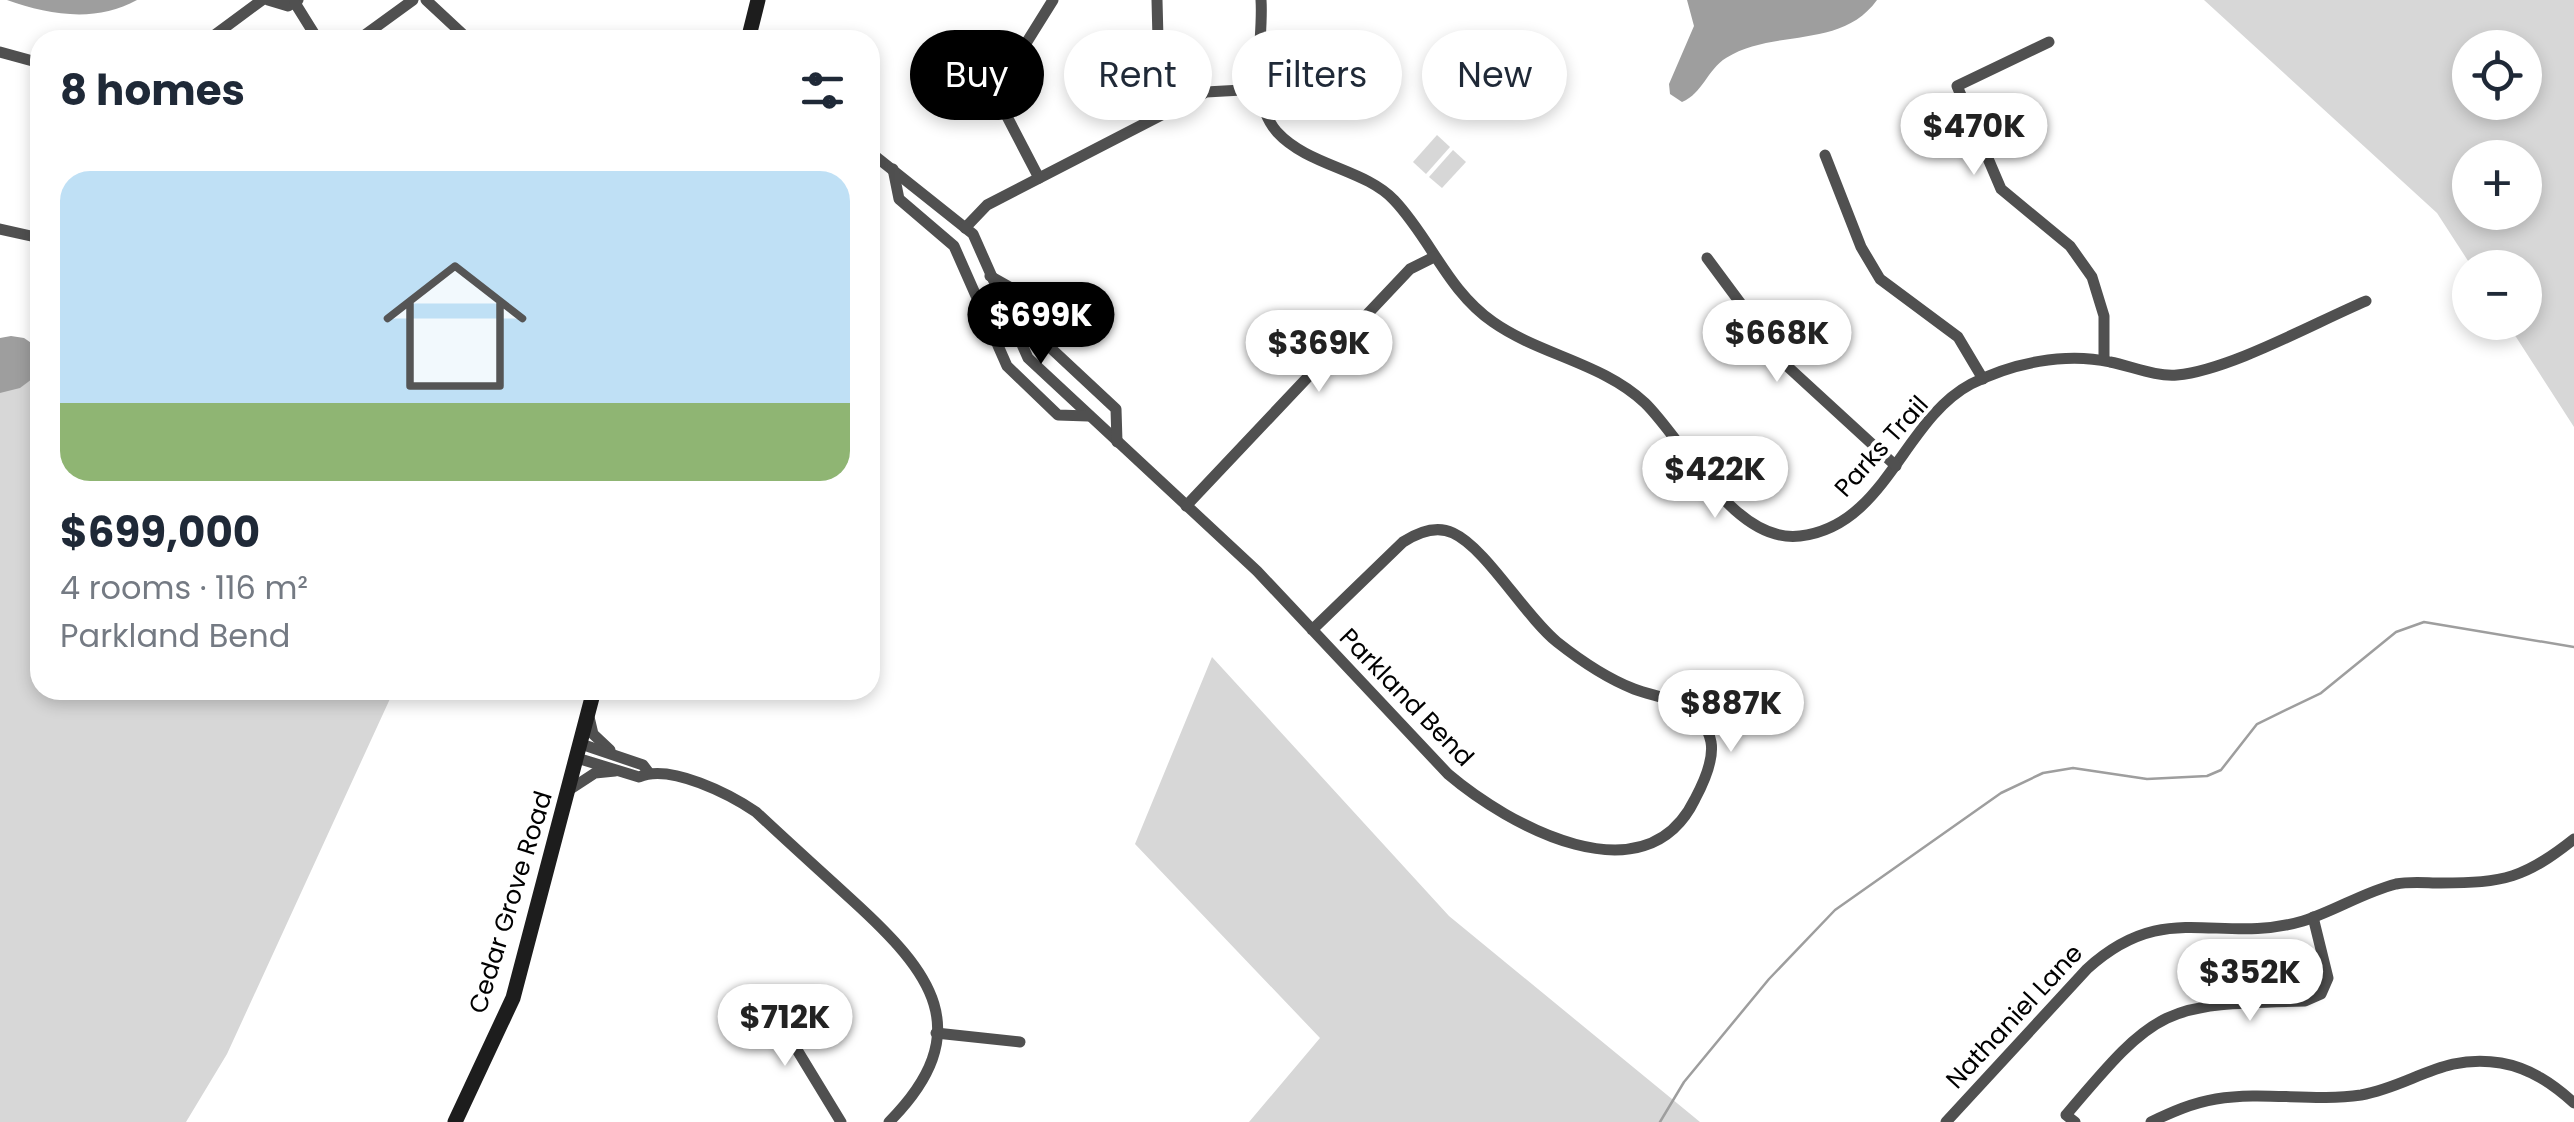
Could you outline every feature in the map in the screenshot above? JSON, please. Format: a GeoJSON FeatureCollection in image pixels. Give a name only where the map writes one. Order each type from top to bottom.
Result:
{"type":"FeatureCollection","features":[{"type":"Feature","properties":{"kind":"main road"},"geometry":{"type":"LineString","coordinates":[[750,30],[758,0]]}},
{"type":"Feature","properties":{"kind":"main road","name":"Cedar Grove Road"},"geometry":{"type":"LineString","coordinates":[[454,1122],[512,998],[591,700]]}},
{"type":"Feature","properties":{"kind":"street"},"geometry":{"type":"LineString","coordinates":[[222,30],[265,0],[277,5],[296,2],[312,30]]}},
{"type":"Feature","properties":{"kind":"street"},"geometry":{"type":"LineString","coordinates":[[372,30],[413,0]]}},
{"type":"Feature","properties":{"kind":"street"},"geometry":{"type":"LineString","coordinates":[[426,0],[458,30]]}},
{"type":"Feature","properties":{"kind":"street"},"geometry":{"type":"LineString","coordinates":[[1039,178],[1001,105],[1000,85],[1054,0]]}},
{"type":"Feature","properties":{"kind":"street"},"geometry":{"type":"LineString","coordinates":[[1157,0],[1158,30]]}},
{"type":"Feature","properties":{"kind":"street","name":"Parks Trail"},"geometry":{"type":"LineString","coordinates":[[1261,0],[1261,30]]}},
{"type":"Feature","properties":{"kind":"street"},"geometry":{"type":"LineString","coordinates":[[2049,42],[1957,86],[2000,189],[2070,246],[2092,278],[2104,316],[2104,360]]}},
{"type":"Feature","properties":{"kind":"street"},"geometry":{"type":"LineString","coordinates":[[0,52],[30,60]]}},
{"type":"Feature","properties":{"kind":"street"},"geometry":{"type":"LineString","coordinates":[[965,228],[987,205],[1153,120]]}},
{"type":"Feature","properties":{"kind":"street","name":"Parks Trail"},"geometry":{"type":"LineString","coordinates":[[1269,120],[1278,133],[1302,152],[1393,198],[1460,295],[1493,322],[1614,380],[1645,403],[1729,505],[1758,526],[1798,536],[1836,526],[1869,500],[1936,415],[1968,386],[1984,379],[2054,359],[2104,360],[2172,376],[2205,370],[2366,302]]}},
{"type":"Feature","properties":{"kind":"street"},"geometry":{"type":"LineString","coordinates":[[1826,155],[1861,246],[1880,279],[1958,337],[1984,379]]}},
{"type":"Feature","properties":{"kind":"street","name":"Parkland Bend"},"geometry":{"type":"LineString","coordinates":[[880,160],[973,234],[1028,358],[1186,506],[1472,794],[1507,818],[1580,846],[1626,852],[1659,838],[1687,816],[1704,782],[1712,745],[1703,722],[1685,706],[1593,669],[1532,620],[1468,542],[1450,531],[1416,534],[1403,542],[1312,630]]}},
{"type":"Feature","properties":{"kind":"street","name":"Parkland Bend"},"geometry":{"type":"LineString","coordinates":[[894,170],[900,199],[954,246],[1007,366],[1058,415],[1088,416]]}},
{"type":"Feature","properties":{"kind":"street"},"geometry":{"type":"LineString","coordinates":[[0,229],[30,236]]}},
{"type":"Feature","properties":{"kind":"street"},"geometry":{"type":"LineString","coordinates":[[1186,506],[1410,269],[1434,257]]}},
{"type":"Feature","properties":{"kind":"street"},"geometry":{"type":"LineString","coordinates":[[1707,258],[1787,366],[1896,466]]}},
{"type":"Feature","properties":{"kind":"street","name":"Parkland Bend"},"geometry":{"type":"LineString","coordinates":[[990,276],[1022,294],[1042,339],[1116,410],[1117,442]]}},
{"type":"Feature","properties":{"kind":"street"},"geometry":{"type":"LineString","coordinates":[[588,713],[597,740],[620,764],[640,777],[648,772],[730,794],[756,812],[906,949],[927,982],[937,1015],[934,1062],[920,1092],[890,1122]]}},
{"type":"Feature","properties":{"kind":"street"},"geometry":{"type":"LineString","coordinates":[[579,751],[620,764]]}},
{"type":"Feature","properties":{"kind":"street"},"geometry":{"type":"LineString","coordinates":[[569,790],[620,764]]}},
{"type":"Feature","properties":{"kind":"street","name":"Nathaniel Lane"},"geometry":{"type":"LineString","coordinates":[[1946,1122],[2108,950],[2138,934],[2168,926],[2254,927],[2313,917],[2398,883],[2495,883],[2522,876],[2574,839]]}},
{"type":"Feature","properties":{"kind":"street"},"geometry":{"type":"LineString","coordinates":[[2067,1120],[2121,1048],[2165,1016],[2198,1005],[2305,1001],[2321,994],[2328,978],[2313,917]]}},
{"type":"Feature","properties":{"kind":"street"},"geometry":{"type":"LineString","coordinates":[[763,994],[842,1122]]}},
{"type":"Feature","properties":{"kind":"street"},"geometry":{"type":"LineString","coordinates":[[936,1033],[1020,1042]]}},
{"type":"Feature","properties":{"kind":"street"},"geometry":{"type":"LineString","coordinates":[[2151,1122],[2189,1104],[2220,1098],[2360,1095],[2436,1066],[2462,1062],[2502,1063],[2533,1073],[2574,1103]]}},
{"type":"Feature","properties":{"kind":"shaded area"},"geometry":{"type":"Polygon","coordinates":[[[7,0],[137,0],[105,12],[72,14],[39,10],[7,0]]]}},
{"type":"Feature","properties":{"kind":"shaded area"},"geometry":{"type":"Polygon","coordinates":[[[1687,0],[1877,0],[1845,26],[1765,43],[1726,58],[1682,102],[1670,94],[1669,84],[1694,26],[1687,0]]]}},
{"type":"Feature","properties":{"kind":"shaded area"},"geometry":{"type":"Polygon","coordinates":[[[2204,0],[2574,0],[2574,427],[2518,340],[2542,340],[2542,250],[2461,250],[2437,213],[2204,0]]]}},
{"type":"Feature","properties":{"kind":"shaded area"},"geometry":{"type":"Polygon","coordinates":[[[1437,135],[1450,147],[1426,174],[1413,162],[1437,135]]]}},
{"type":"Feature","properties":{"kind":"shaded area"},"geometry":{"type":"Polygon","coordinates":[[[1453,150],[1466,162],[1442,188],[1429,177],[1453,150]]]}},
{"type":"Feature","properties":{"kind":"shaded area"},"geometry":{"type":"Polygon","coordinates":[[[11,336],[30,342],[30,380],[20,388],[0,393],[0,338],[11,336]]]}},
{"type":"Feature","properties":{"kind":"shaded area"},"geometry":{"type":"Polygon","coordinates":[[[30,372],[30,700],[389,700],[227,1054],[186,1122],[0,1122],[0,388],[30,372]]]}},
{"type":"Feature","properties":{"kind":"shaded area"},"geometry":{"type":"Polygon","coordinates":[[[1212,657],[1449,916],[1700,1122],[1249,1122],[1320,1038],[1135,844],[1212,657]]]}},
{"type":"Feature","properties":{"kind":"waterway"},"geometry":{"type":"LineString","coordinates":[[1660,1122],[1684,1082],[1769,979],[1835,910],[2001,793],[2043,773],[2073,768],[2147,779],[2207,776],[2221,770],[2257,724],[2321,693],[2396,632],[2424,622],[2574,647]]}}]}
